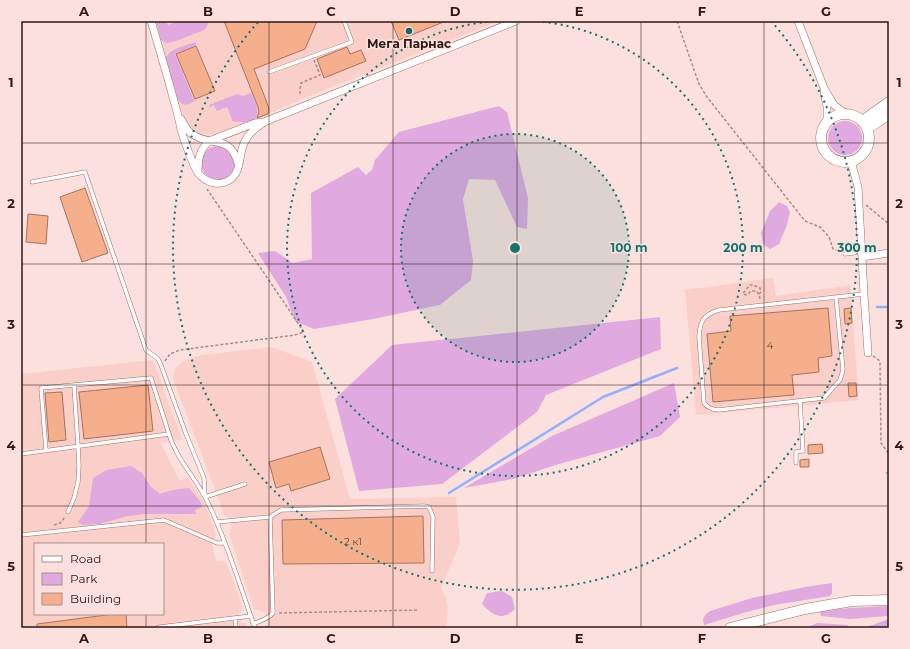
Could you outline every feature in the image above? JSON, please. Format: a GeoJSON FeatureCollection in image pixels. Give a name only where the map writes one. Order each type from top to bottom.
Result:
{"type":"FeatureCollection","features":[{"type":"Feature","properties":{"kind":"main road"},"geometry":{"type":"LineString","coordinates":[[865,125],[889,102]]}},
{"type":"Feature","properties":{"kind":"main road"},"geometry":{"type":"LineString","coordinates":[[846,114],[852,115],[865,125],[869,136],[869,142],[867,149],[857,159],[842,162],[834,159],[828,154],[823,147],[822,135],[827,123],[835,116],[846,114]]}},
{"type":"Feature","properties":{"kind":"main road"},"geometry":{"type":"LineString","coordinates":[[865,125],[889,114]]}},
{"type":"Feature","properties":{"kind":"main road"},"geometry":{"type":"LineString","coordinates":[[730,628],[805,609],[852,601],[889,600]]}},
{"type":"Feature","properties":{"kind":"street"},"geometry":{"type":"LineString","coordinates":[[151,21],[178,114],[182,133],[194,165],[201,176],[209,182],[217,184],[232,179],[237,172],[244,142],[250,133],[264,122]]}},
{"type":"Feature","properties":{"kind":"street"},"geometry":{"type":"LineString","coordinates":[[201,176],[198,164],[199,155],[209,141],[254,123],[264,122],[516,21]]}},
{"type":"Feature","properties":{"kind":"street"},"geometry":{"type":"LineString","coordinates":[[798,21],[824,88],[834,105],[846,114]]}},
{"type":"Feature","properties":{"kind":"street"},"geometry":{"type":"LineString","coordinates":[[824,88],[827,106],[827,123]]}},
{"type":"Feature","properties":{"kind":"street"},"geometry":{"type":"LineString","coordinates":[[178,114],[191,134],[228,146],[233,150],[239,164]]}},
{"type":"Feature","properties":{"kind":"street"},"geometry":{"type":"LineString","coordinates":[[851,161],[858,187],[868,353]]}},
{"type":"Feature","properties":{"kind":"street"},"geometry":{"type":"LineString","coordinates":[[862,254],[889,253]]}},
{"type":"Feature","properties":{"kind":"lane"},"geometry":{"type":"LineString","coordinates":[[269,72],[352,42],[344,21]]}},
{"type":"Feature","properties":{"kind":"lane"},"geometry":{"type":"LineString","coordinates":[[32,182],[85,172],[146,350],[158,359],[161,365],[204,478],[205,497]]}},
{"type":"Feature","properties":{"kind":"lane"},"geometry":{"type":"LineString","coordinates":[[845,254],[862,254]]}},
{"type":"Feature","properties":{"kind":"lane"},"geometry":{"type":"LineString","coordinates":[[836,298],[843,370],[840,380],[824,398],[718,410],[707,407],[704,402],[699,337],[700,326],[704,318],[710,313],[719,310],[864,294]]}},
{"type":"Feature","properties":{"kind":"lane"},"geometry":{"type":"LineString","coordinates":[[46,450],[41,388],[151,378],[169,434],[178,455],[205,497],[217,522],[254,626],[273,613],[270,518]]}},
{"type":"Feature","properties":{"kind":"lane"},"geometry":{"type":"LineString","coordinates":[[68,512],[74,498],[78,482],[78,446],[74,385]]}},
{"type":"Feature","properties":{"kind":"lane"},"geometry":{"type":"LineString","coordinates":[[796,463],[796,452],[803,451],[800,401]]}},
{"type":"Feature","properties":{"kind":"lane"},"geometry":{"type":"LineString","coordinates":[[21,454],[169,434]]}},
{"type":"Feature","properties":{"kind":"lane"},"geometry":{"type":"LineString","coordinates":[[205,497],[245,484]]}},
{"type":"Feature","properties":{"kind":"lane"},"geometry":{"type":"LineString","coordinates":[[217,522],[270,518],[281,510],[429,507],[433,517],[432,571]]}},
{"type":"Feature","properties":{"kind":"lane"},"geometry":{"type":"LineString","coordinates":[[21,535],[164,520],[217,543],[225,543]]}},
{"type":"Feature","properties":{"kind":"lane"},"geometry":{"type":"LineString","coordinates":[[159,628],[250,616]]}},
{"type":"Feature","properties":{"kind":"lane"},"geometry":{"type":"LineString","coordinates":[[235,618],[236,628]]}},
{"type":"Feature","properties":{"kind":"path"},"geometry":{"type":"LineString","coordinates":[[677,21],[699,84],[707,97],[805,221],[820,227],[829,237],[834,249],[845,254]]}},
{"type":"Feature","properties":{"kind":"path"},"geometry":{"type":"LineString","coordinates":[[300,94],[301,83],[320,75],[313,57]]}},
{"type":"Feature","properties":{"kind":"path"},"geometry":{"type":"LineString","coordinates":[[161,365],[170,354],[180,350],[295,335],[304,332],[206,188],[201,176]]}},
{"type":"Feature","properties":{"kind":"path"},"geometry":{"type":"LineString","coordinates":[[864,204],[889,224]]}},
{"type":"Feature","properties":{"kind":"path"},"geometry":{"type":"LineString","coordinates":[[759,294],[754,291],[747,295],[743,294],[750,285],[760,288],[761,292],[759,294],[762,305]]}},
{"type":"Feature","properties":{"kind":"path"},"geometry":{"type":"LineString","coordinates":[[868,353],[880,361],[881,443],[889,454]]}},
{"type":"Feature","properties":{"kind":"path"},"geometry":{"type":"LineString","coordinates":[[49,527],[60,523],[68,512]]}},
{"type":"Feature","properties":{"kind":"path"},"geometry":{"type":"LineString","coordinates":[[273,613],[419,610]]}},
{"type":"Feature","properties":{"kind":"shaded area"},"geometry":{"type":"Polygon","coordinates":[[[154,21],[499,21],[307,97],[244,125],[210,135],[198,133],[191,128],[181,112],[154,21]]]}},
{"type":"Feature","properties":{"kind":"shaded area"},"geometry":{"type":"Polygon","coordinates":[[[773,278],[776,296],[850,285],[859,400],[696,415],[685,290],[773,278]]]}},
{"type":"Feature","properties":{"kind":"shaded area"},"geometry":{"type":"Polygon","coordinates":[[[272,347],[312,362],[350,499],[456,497],[460,543],[441,588],[448,606],[446,628],[263,628],[269,624],[264,612],[254,609],[229,534],[231,527],[227,516],[224,515],[173,379],[175,369],[183,361],[201,355],[272,347]]]}},
{"type":"Feature","properties":{"kind":"shaded area"},"geometry":{"type":"Polygon","coordinates":[[[153,360],[182,440],[160,442],[180,481],[188,478],[205,503],[216,534],[212,545],[216,561],[226,562],[243,610],[239,612],[241,623],[246,623],[247,628],[21,628],[21,374],[153,360]]]}},
{"type":"Feature","properties":{"kind":"green space"},"geometry":{"type":"Polygon","coordinates":[[[156,21],[166,21],[168,25],[177,21],[208,21],[204,30],[167,43],[161,40],[156,21]]]}},
{"type":"Feature","properties":{"kind":"green space"},"geometry":{"type":"Polygon","coordinates":[[[195,42],[196,45],[175,54],[194,100],[196,100],[189,104],[182,104],[178,100],[166,58],[174,50],[195,42]]]}},
{"type":"Feature","properties":{"kind":"green space"},"geometry":{"type":"Polygon","coordinates":[[[251,93],[258,113],[257,117],[250,122],[233,122],[227,107],[217,111],[214,105],[210,107],[209,105],[237,94],[243,96],[251,93]]]}},
{"type":"Feature","properties":{"kind":"green space"},"geometry":{"type":"Polygon","coordinates":[[[499,106],[507,112],[528,198],[527,229],[517,227],[495,180],[469,179],[463,199],[473,261],[471,280],[440,305],[373,319],[314,329],[295,321],[286,297],[258,253],[275,251],[293,263],[312,259],[311,193],[358,167],[366,175],[372,170],[375,160],[399,132],[499,106]]]}},
{"type":"Feature","properties":{"kind":"green space"},"geometry":{"type":"Polygon","coordinates":[[[845,121],[857,126],[862,138],[857,150],[845,155],[833,150],[828,138],[833,126],[845,121]]]}},
{"type":"Feature","properties":{"kind":"green space"},"geometry":{"type":"Polygon","coordinates":[[[218,146],[230,151],[235,163],[230,175],[218,180],[206,175],[201,163],[206,151],[218,146]]]}},
{"type":"Feature","properties":{"kind":"green space"},"geometry":{"type":"Polygon","coordinates":[[[779,202],[787,206],[790,212],[787,225],[779,244],[770,249],[763,244],[761,233],[770,211],[779,202]]]}},
{"type":"Feature","properties":{"kind":"green space"},"geometry":{"type":"Polygon","coordinates":[[[660,317],[661,349],[546,395],[537,412],[442,484],[359,491],[335,399],[392,345],[660,317]]]}},
{"type":"Feature","properties":{"kind":"green space"},"geometry":{"type":"Polygon","coordinates":[[[674,383],[680,417],[660,436],[559,464],[513,479],[464,488],[552,436],[674,383]]]}},
{"type":"Feature","properties":{"kind":"green space"},"geometry":{"type":"Polygon","coordinates":[[[131,466],[142,473],[151,487],[160,494],[189,488],[200,501],[202,507],[195,510],[196,514],[145,514],[128,516],[99,524],[83,525],[78,522],[89,506],[93,478],[106,470],[131,466]]]}},
{"type":"Feature","properties":{"kind":"green space"},"geometry":{"type":"Polygon","coordinates":[[[832,583],[832,593],[830,596],[774,605],[704,625],[703,619],[710,611],[752,598],[832,583]]]}},
{"type":"Feature","properties":{"kind":"green space"},"geometry":{"type":"Polygon","coordinates":[[[502,591],[512,597],[515,609],[505,615],[497,616],[482,604],[487,593],[502,591]]]}},
{"type":"Feature","properties":{"kind":"green space"},"geometry":{"type":"Polygon","coordinates":[[[889,606],[889,616],[850,619],[821,616],[820,611],[850,608],[889,606]]]}},
{"type":"Feature","properties":{"kind":"green space"},"geometry":{"type":"Polygon","coordinates":[[[889,619],[889,628],[864,628],[889,619]]]}},
{"type":"Feature","properties":{"kind":"green space"},"geometry":{"type":"Polygon","coordinates":[[[817,623],[848,625],[847,628],[806,628],[817,623]]]}},
{"type":"Feature","properties":{"kind":"building"},"geometry":{"type":"Polygon","coordinates":[[[224,21],[317,21],[305,49],[254,69],[269,109],[268,114],[257,118],[259,112],[258,107],[224,21]]]}},
{"type":"Feature","properties":{"kind":"building","name":"Мега Парнас"},"geometry":{"type":"Polygon","coordinates":[[[391,21],[446,21],[399,40],[391,21]]]}},
{"type":"Feature","properties":{"kind":"building"},"geometry":{"type":"Polygon","coordinates":[[[196,46],[215,91],[195,99],[176,54],[196,46]]]}},
{"type":"Feature","properties":{"kind":"building"},"geometry":{"type":"Polygon","coordinates":[[[347,47],[350,54],[361,50],[366,61],[324,78],[317,59],[347,47]]]}},
{"type":"Feature","properties":{"kind":"building"},"geometry":{"type":"Polygon","coordinates":[[[85,188],[108,253],[82,262],[60,197],[85,188]]]}},
{"type":"Feature","properties":{"kind":"building"},"geometry":{"type":"Polygon","coordinates":[[[28,214],[48,216],[46,244],[26,242],[28,214]]]}},
{"type":"Feature","properties":{"kind":"building"},"geometry":{"type":"Polygon","coordinates":[[[828,308],[832,356],[818,358],[819,372],[792,375],[794,395],[713,402],[707,334],[731,331],[730,316],[828,308]]]}},
{"type":"Feature","properties":{"kind":"building"},"geometry":{"type":"Polygon","coordinates":[[[851,308],[852,323],[845,324],[844,309],[851,308]]]}},
{"type":"Feature","properties":{"kind":"building"},"geometry":{"type":"Polygon","coordinates":[[[848,383],[856,383],[857,396],[849,397],[848,383]]]}},
{"type":"Feature","properties":{"kind":"building"},"geometry":{"type":"Polygon","coordinates":[[[148,385],[153,431],[84,439],[79,392],[148,385]]]}},
{"type":"Feature","properties":{"kind":"building"},"geometry":{"type":"Polygon","coordinates":[[[62,392],[66,440],[49,442],[45,393],[62,392]]]}},
{"type":"Feature","properties":{"kind":"building"},"geometry":{"type":"Polygon","coordinates":[[[822,444],[823,453],[808,454],[808,445],[822,444]]]}},
{"type":"Feature","properties":{"kind":"building"},"geometry":{"type":"Polygon","coordinates":[[[320,447],[330,479],[291,491],[289,484],[276,488],[269,462],[320,447]]]}},
{"type":"Feature","properties":{"kind":"building"},"geometry":{"type":"Polygon","coordinates":[[[809,459],[809,467],[800,467],[800,460],[809,459]]]}},
{"type":"Feature","properties":{"kind":"building"},"geometry":{"type":"Polygon","coordinates":[[[423,516],[424,563],[283,564],[282,520],[423,516]]]}},
{"type":"Feature","properties":{"kind":"building"},"geometry":{"type":"Polygon","coordinates":[[[106,615],[126,615],[127,628],[37,628],[37,624],[106,615]]]}},
{"type":"Feature","properties":{"kind":"waterway"},"geometry":{"type":"LineString","coordinates":[[877,307],[889,307]]}},
{"type":"Feature","properties":{"kind":"waterway"},"geometry":{"type":"LineString","coordinates":[[449,493],[603,397],[677,368]]}},
{"type":"Feature","properties":{"kind":"place","name":"Мега Парнас"},"geometry":{"type":"Point","coordinates":[409,31]}}]}
